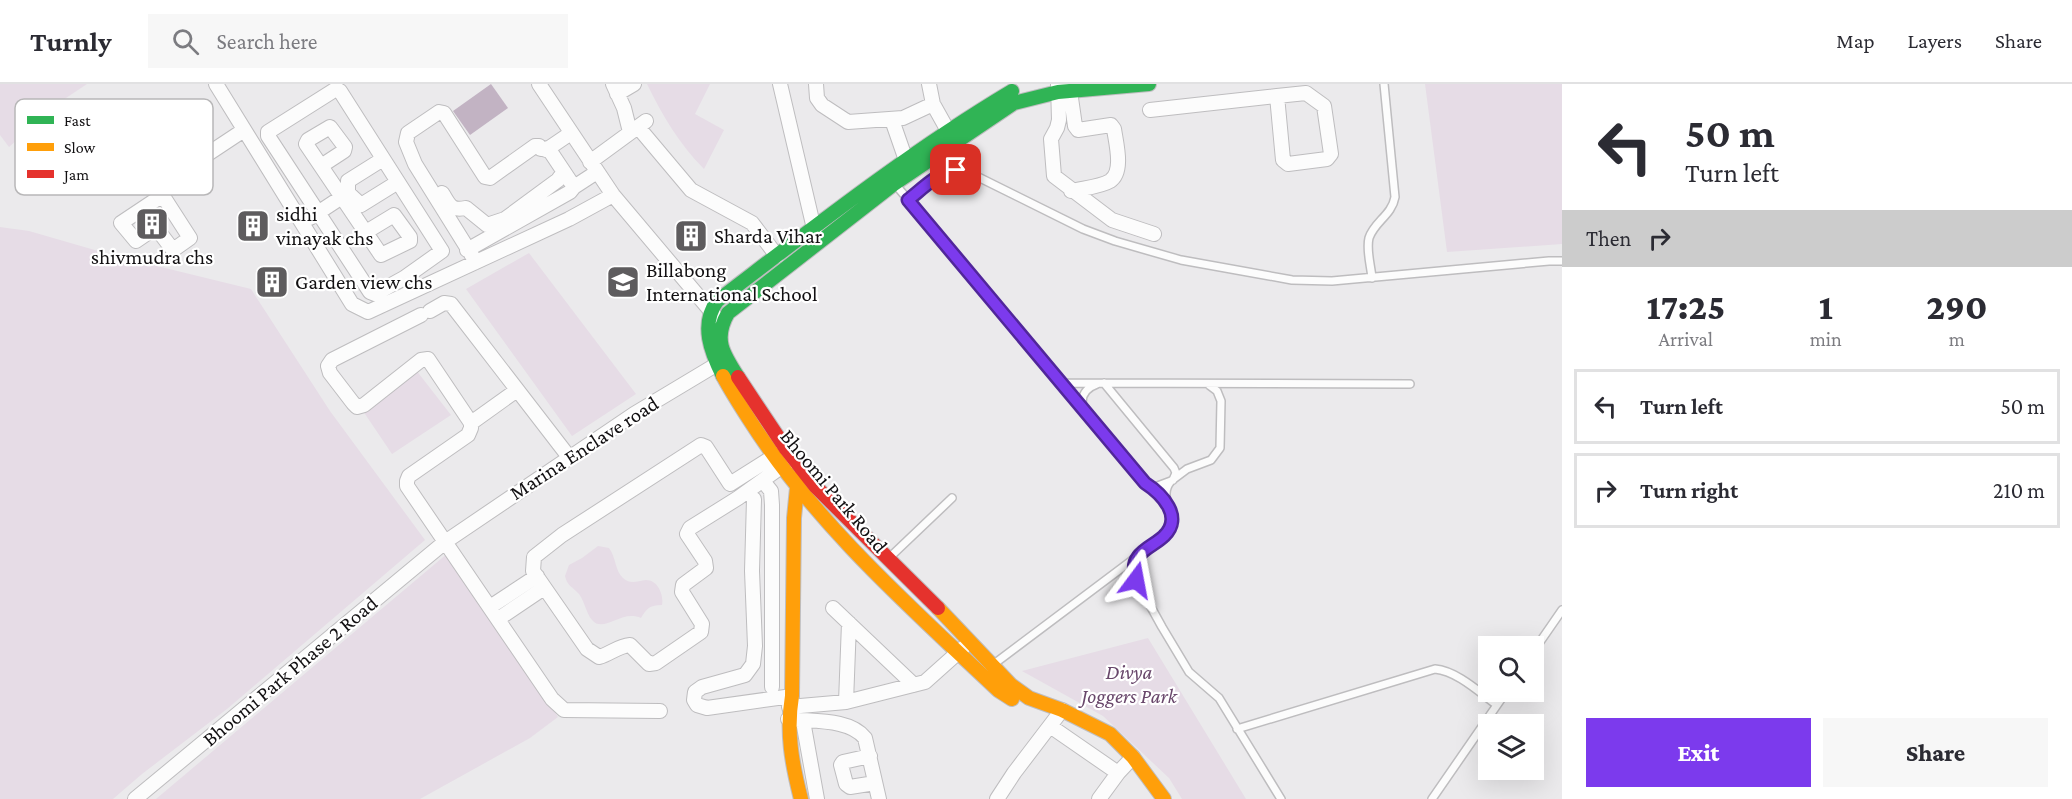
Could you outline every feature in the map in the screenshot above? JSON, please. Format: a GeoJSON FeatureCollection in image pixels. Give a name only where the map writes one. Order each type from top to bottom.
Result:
{"type":"FeatureCollection","features":[{"type":"Feature","properties":{"kind":"main road"},"geometry":{"type":"LineString","coordinates":[[710,311],[717,301],[814,228],[951,137],[957,124],[1009,91],[1149,84]]}},
{"type":"Feature","properties":{"kind":"main road"},"geometry":{"type":"LineString","coordinates":[[721,325],[728,313],[817,244],[890,178]]}},
{"type":"Feature","properties":{"kind":"main road","name":"Bhoomi Park Road"},"geometry":{"type":"LineString","coordinates":[[710,311],[707,331],[710,346],[722,360],[776,462],[875,572],[960,652],[1002,685]]}},
{"type":"Feature","properties":{"kind":"main road","name":"Bhoomi Park Road"},"geometry":{"type":"LineString","coordinates":[[721,325],[722,360]]}},
{"type":"Feature","properties":{"kind":"main road"},"geometry":{"type":"LineString","coordinates":[[722,360],[815,486],[993,664],[1002,685],[1029,698],[1056,718],[1110,734],[1125,765],[1138,777],[1153,799]]}},
{"type":"Feature","properties":{"kind":"main road"},"geometry":{"type":"LineString","coordinates":[[793,458],[797,484],[794,518],[790,758],[801,799]]}},
{"type":"Feature","properties":{"kind":"main road"},"geometry":{"type":"LineString","coordinates":[[1125,765],[1164,799]]}},
{"type":"Feature","properties":{"kind":"street"},"geometry":{"type":"LineString","coordinates":[[216,84],[352,304],[368,312],[569,219],[613,195]]}},
{"type":"Feature","properties":{"kind":"street"},"geometry":{"type":"LineString","coordinates":[[539,84],[613,195],[721,325]]}},
{"type":"Feature","properties":{"kind":"street"},"geometry":{"type":"LineString","coordinates":[[634,84],[615,89],[624,108],[638,127],[691,190],[752,223],[777,256]]}},
{"type":"Feature","properties":{"kind":"street"},"geometry":{"type":"LineString","coordinates":[[780,84],[817,244]]}},
{"type":"Feature","properties":{"kind":"street"},"geometry":{"type":"LineString","coordinates":[[816,84],[817,98],[822,105],[848,122],[903,118],[933,104]]}},
{"type":"Feature","properties":{"kind":"street"},"geometry":{"type":"LineString","coordinates":[[929,84],[933,104],[951,137]]}},
{"type":"Feature","properties":{"kind":"street"},"geometry":{"type":"LineString","coordinates":[[1056,88],[1078,130]]}},
{"type":"Feature","properties":{"kind":"street"},"geometry":{"type":"LineString","coordinates":[[1056,88],[1059,120],[1051,139],[1054,176],[1112,220],[1154,234]]}},
{"type":"Feature","properties":{"kind":"street"},"geometry":{"type":"LineString","coordinates":[[1150,110],[1277,96],[1306,88],[1324,106],[1331,154],[1327,159],[1288,164],[1283,160],[1277,96]]}},
{"type":"Feature","properties":{"kind":"street"},"geometry":{"type":"LineString","coordinates":[[336,89],[340,91],[398,182],[442,251],[404,278],[375,294],[370,292],[317,213],[268,136],[268,132],[336,89]]}},
{"type":"Feature","properties":{"kind":"street"},"geometry":{"type":"LineString","coordinates":[[476,262],[415,164],[406,142],[408,134],[439,112],[444,113],[485,177],[490,178],[535,146],[539,146],[545,149],[574,187]]}},
{"type":"Feature","properties":{"kind":"street"},"geometry":{"type":"LineString","coordinates":[[892,120],[908,166]]}},
{"type":"Feature","properties":{"kind":"street"},"geometry":{"type":"LineString","coordinates":[[1051,139],[1078,130],[1110,125],[1114,129],[1118,161],[1116,175],[1109,182],[1071,191]]}},
{"type":"Feature","properties":{"kind":"street"},"geometry":{"type":"LineString","coordinates":[[467,250],[570,192],[593,167],[638,127]]}},
{"type":"Feature","properties":{"kind":"street"},"geometry":{"type":"LineString","coordinates":[[213,153],[244,130]]}},
{"type":"Feature","properties":{"kind":"street"},"geometry":{"type":"LineString","coordinates":[[545,149],[571,133]]}},
{"type":"Feature","properties":{"kind":"street"},"geometry":{"type":"LineString","coordinates":[[301,224],[345,195],[348,181],[383,159]]}},
{"type":"Feature","properties":{"kind":"street"},"geometry":{"type":"LineString","coordinates":[[420,159],[452,207],[457,210],[466,208],[487,225],[505,219],[560,177]]}},
{"type":"Feature","properties":{"kind":"street"},"geometry":{"type":"LineString","coordinates":[[321,166],[345,195],[366,232]]}},
{"type":"Feature","properties":{"kind":"street"},"geometry":{"type":"LineString","coordinates":[[345,195],[361,205],[398,182]]}},
{"type":"Feature","properties":{"kind":"street"},"geometry":{"type":"LineString","coordinates":[[155,195],[121,223],[135,241],[155,228],[157,229],[173,250],[190,238],[163,195]]}},
{"type":"Feature","properties":{"kind":"street"},"geometry":{"type":"LineString","coordinates":[[569,457],[452,304],[444,303],[332,360],[328,366],[330,373],[352,404],[357,407],[364,405],[421,360],[428,359],[471,423],[471,428],[468,435],[409,476],[407,486],[552,699],[564,710],[660,711]]}},
{"type":"Feature","properties":{"kind":"street","name":"Marina Enclave road"},"geometry":{"type":"LineString","coordinates":[[445,542],[634,414],[722,360]]}},
{"type":"Feature","properties":{"kind":"street"},"geometry":{"type":"LineString","coordinates":[[471,423],[518,390]]}},
{"type":"Feature","properties":{"kind":"street"},"geometry":{"type":"LineString","coordinates":[[738,498],[706,447],[701,445],[562,536],[534,557],[533,571],[588,650],[599,657],[622,646],[630,645],[649,664],[656,663],[701,632],[702,624],[682,592],[683,585],[706,568],[705,561],[687,534],[690,528],[738,498],[763,481],[776,462]]}},
{"type":"Feature","properties":{"kind":"street"},"geometry":{"type":"LineString","coordinates":[[730,484],[776,462],[793,458]]}},
{"type":"Feature","properties":{"kind":"street"},"geometry":{"type":"LineString","coordinates":[[763,481],[771,491],[772,505],[769,687],[790,702],[804,721],[818,799]]}},
{"type":"Feature","properties":{"kind":"street"},"geometry":{"type":"LineString","coordinates":[[754,499],[753,664],[745,675],[702,687],[695,692],[694,700],[697,705],[707,708],[790,702],[846,702],[926,682],[970,640]]}},
{"type":"Feature","properties":{"kind":"street","name":"Bhoomi Park Phase 2 Road"},"geometry":{"type":"LineString","coordinates":[[135,799],[445,542]]}},
{"type":"Feature","properties":{"kind":"street"},"geometry":{"type":"LineString","coordinates":[[494,613],[537,576]]}},
{"type":"Feature","properties":{"kind":"street"},"geometry":{"type":"LineString","coordinates":[[494,613],[544,588]]}},
{"type":"Feature","properties":{"kind":"street"},"geometry":{"type":"LineString","coordinates":[[833,608],[914,685]]}},
{"type":"Feature","properties":{"kind":"street"},"geometry":{"type":"LineString","coordinates":[[846,702],[849,623]]}},
{"type":"Feature","properties":{"kind":"street"},"geometry":{"type":"LineString","coordinates":[[997,799],[1056,718],[1125,765],[1100,799]]}},
{"type":"Feature","properties":{"kind":"street"},"geometry":{"type":"LineString","coordinates":[[804,721],[841,725],[859,731],[865,738],[879,799]]}},
{"type":"Feature","properties":{"kind":"street"},"geometry":{"type":"LineString","coordinates":[[870,756],[843,762],[841,765],[846,784],[850,788],[875,783]]}},
{"type":"Feature","properties":{"kind":"lane"},"geometry":{"type":"LineString","coordinates":[[1372,278],[1368,244],[1370,236],[1389,213],[1394,205],[1395,197],[1384,84]]}},
{"type":"Feature","properties":{"kind":"lane"},"geometry":{"type":"LineString","coordinates":[[908,200],[949,170],[964,170],[1083,229],[1115,241],[1181,260],[1292,279],[1332,281],[1562,261]]}},
{"type":"Feature","properties":{"kind":"lane"},"geometry":{"type":"LineString","coordinates":[[890,178],[1145,483],[1161,494],[1171,514],[1171,526],[1163,537],[993,664]]}},
{"type":"Feature","properties":{"kind":"lane"},"geometry":{"type":"LineString","coordinates":[[1061,383],[1410,384]]}},
{"type":"Feature","properties":{"kind":"lane"},"geometry":{"type":"LineString","coordinates":[[1102,383],[1174,468],[1176,473],[1165,490],[1166,502]]}},
{"type":"Feature","properties":{"kind":"lane"},"geometry":{"type":"LineString","coordinates":[[1084,411],[1082,403],[1084,394],[1090,387],[1102,383]]}},
{"type":"Feature","properties":{"kind":"lane"},"geometry":{"type":"LineString","coordinates":[[1119,401],[1118,390],[1128,383]]}},
{"type":"Feature","properties":{"kind":"lane"},"geometry":{"type":"LineString","coordinates":[[1206,384],[1217,391],[1221,401]]}},
{"type":"Feature","properties":{"kind":"lane"},"geometry":{"type":"LineString","coordinates":[[1174,468],[1187,469],[1211,460],[1220,448],[1223,391],[1235,384]]}},
{"type":"Feature","properties":{"kind":"lane"},"geometry":{"type":"LineString","coordinates":[[1149,486],[1161,486],[1187,469]]}},
{"type":"Feature","properties":{"kind":"lane"},"geometry":{"type":"LineString","coordinates":[[875,572],[952,498]]}},
{"type":"Feature","properties":{"kind":"lane"},"geometry":{"type":"LineString","coordinates":[[1136,580],[1135,564],[1138,556]]}},
{"type":"Feature","properties":{"kind":"lane"},"geometry":{"type":"LineString","coordinates":[[1116,573],[1127,571],[1136,580],[1189,672],[1215,693],[1281,799]]}},
{"type":"Feature","properties":{"kind":"lane"},"geometry":{"type":"LineString","coordinates":[[1544,636],[1562,610]]}},
{"type":"Feature","properties":{"kind":"lane"},"geometry":{"type":"LineString","coordinates":[[1238,729],[1435,669],[1444,669],[1453,674],[1497,705]]}},
{"type":"Feature","properties":{"kind":"lane"},"geometry":{"type":"LineString","coordinates":[[1431,799],[1499,702]]}},
{"type":"Feature","properties":{"kind":"green space"},"geometry":{"type":"Polygon","coordinates":[[[0,84],[87,84],[64,99],[15,99],[15,142],[9,147],[0,135],[0,84]]]}},
{"type":"Feature","properties":{"kind":"green space"},"geometry":{"type":"Polygon","coordinates":[[[647,84],[710,84],[695,114],[724,130],[704,169],[672,129],[647,84]]]}},
{"type":"Feature","properties":{"kind":"green space"},"geometry":{"type":"Polygon","coordinates":[[[1425,84],[1562,84],[1562,244],[1447,252],[1425,84]]]}},
{"type":"Feature","properties":{"kind":"green space"},"geometry":{"type":"Polygon","coordinates":[[[0,227],[29,231],[112,255],[251,289],[330,411],[425,540],[227,709],[113,799],[0,799],[0,227]]]}},
{"type":"Feature","properties":{"kind":"green space"},"geometry":{"type":"Polygon","coordinates":[[[529,253],[636,394],[572,436],[466,289],[529,253]]]}},
{"type":"Feature","properties":{"kind":"green space"},"geometry":{"type":"Polygon","coordinates":[[[416,370],[451,415],[392,454],[363,411],[416,370]]]}},
{"type":"Feature","properties":{"kind":"green space"},"geometry":{"type":"Polygon","coordinates":[[[598,546],[609,548],[618,572],[626,580],[654,582],[661,593],[662,605],[649,608],[641,618],[627,616],[602,624],[597,624],[592,620],[581,597],[565,576],[569,565],[598,546]]]}},
{"type":"Feature","properties":{"kind":"green space"},"geometry":{"type":"Polygon","coordinates":[[[448,553],[558,717],[530,738],[420,799],[156,799],[448,553]]]}},
{"type":"Feature","properties":{"kind":"green space","name":"Divya Joggers Park"},"geometry":{"type":"Polygon","coordinates":[[[1148,638],[1246,799],[1182,799],[1169,778],[1103,716],[1022,671],[1148,638]]]}},
{"type":"Feature","properties":{"kind":"shaded area"},"geometry":{"type":"Polygon","coordinates":[[[491,84],[508,108],[470,135],[453,111],[491,84]]]}},
{"type":"Feature","properties":{"kind":"traffic: fast"},"geometry":{"type":"LineString","coordinates":[[738,377],[722,346],[721,331],[728,313],[894,184],[1014,103],[1058,92],[1149,84]]}},
{"type":"Feature","properties":{"kind":"traffic: fast"},"geometry":{"type":"LineString","coordinates":[[723,376],[711,348],[708,329],[709,319],[717,301],[898,165],[1012,91]]}},
{"type":"Feature","properties":{"kind":"traffic: slow"},"geometry":{"type":"LineString","coordinates":[[723,376],[775,457],[833,528],[931,627],[998,690],[1012,699]]}},
{"type":"Feature","properties":{"kind":"traffic: slow"},"geometry":{"type":"LineString","coordinates":[[798,478],[794,518],[790,735],[801,799]]}},
{"type":"Feature","properties":{"kind":"traffic: slow"},"geometry":{"type":"LineString","coordinates":[[938,608],[1011,685],[1029,698],[1062,710],[1110,734],[1133,757],[1164,799]]}},
{"type":"Feature","properties":{"kind":"traffic: jam"},"geometry":{"type":"LineString","coordinates":[[738,377],[786,449],[815,486],[938,608]]}},
{"type":"Feature","properties":{"kind":"place","name":"shivmudra chs"},"geometry":{"type":"Point","coordinates":[152,224]}},
{"type":"Feature","properties":{"kind":"place","name":"sidhi vinayak chs"},"geometry":{"type":"Point","coordinates":[253,226]}},
{"type":"Feature","properties":{"kind":"place","name":"Sharda Vihar"},"geometry":{"type":"Point","coordinates":[691,236]}},
{"type":"Feature","properties":{"kind":"place","name":"Garden view chs"},"geometry":{"type":"Point","coordinates":[272,282]}},
{"type":"Feature","properties":{"kind":"place","name":"Billabong International School"},"geometry":{"type":"Point","coordinates":[623,282]}},
{"type":"Feature","properties":{"kind":"route"},"geometry":{"type":"LineString","coordinates":[[956,170],[949,170],[942,174],[908,200],[1145,483],[1161,494],[1170,508],[1171,526],[1163,537],[1138,556],[1135,564],[1136,580]]}}]}
